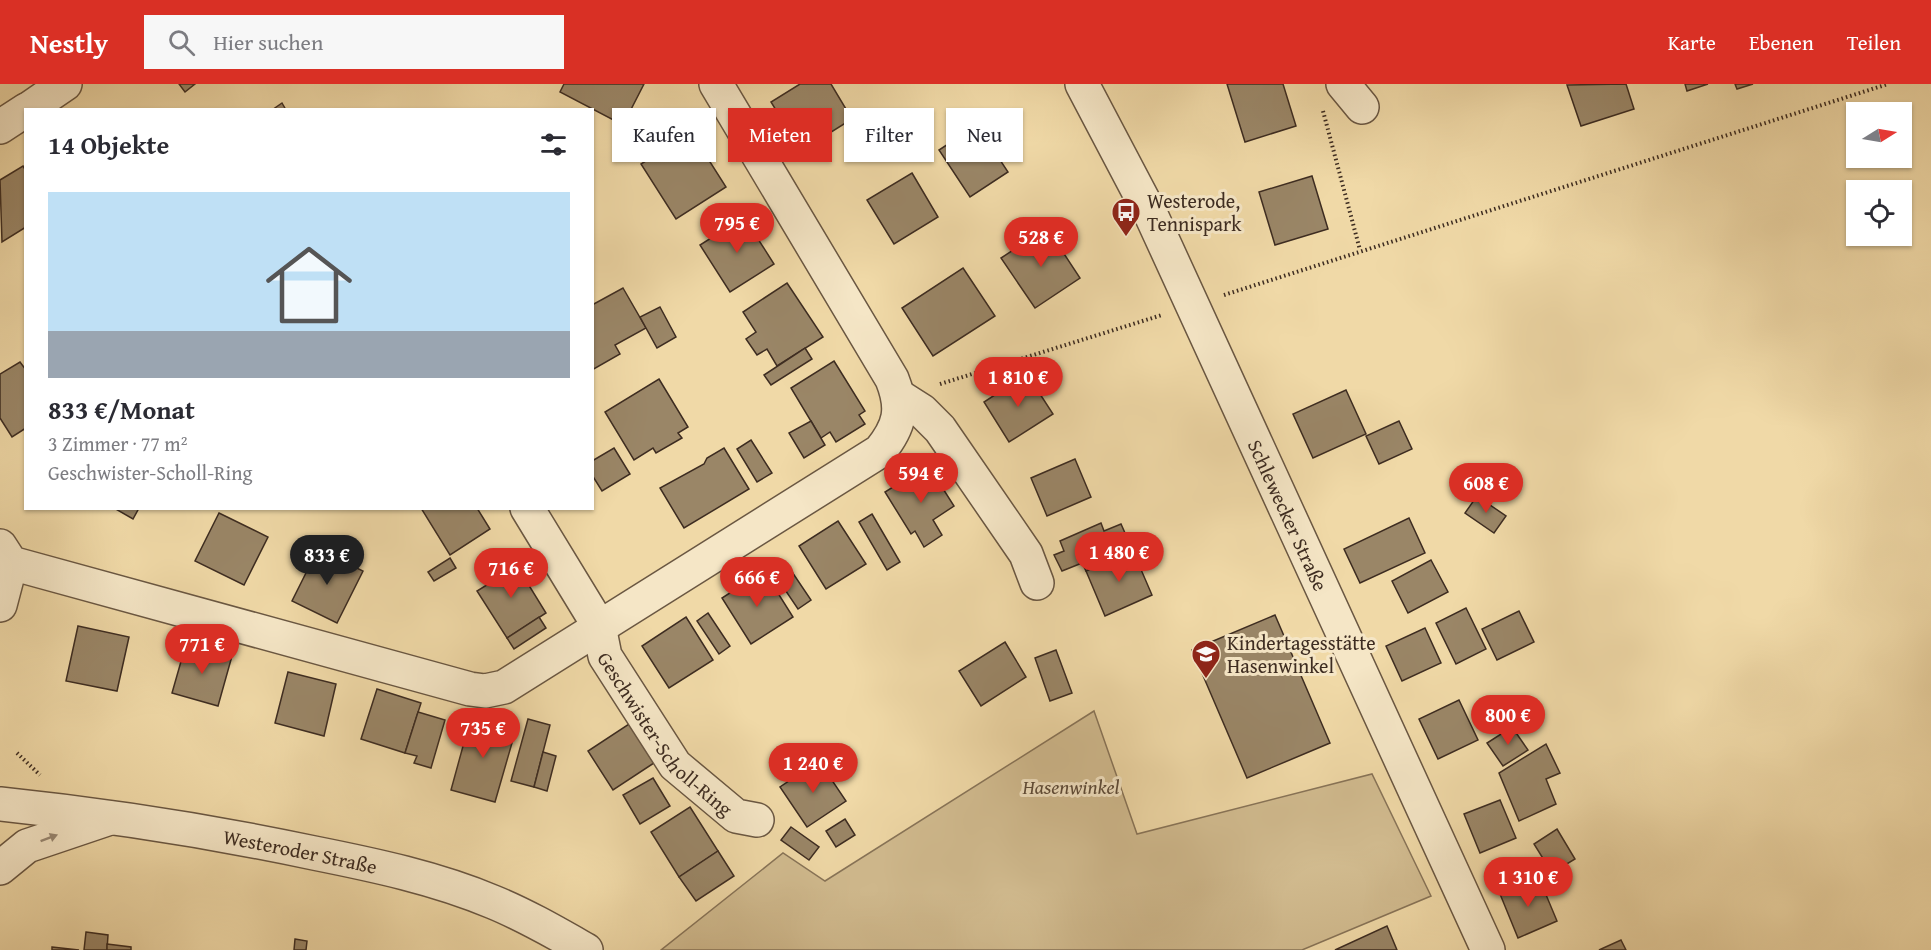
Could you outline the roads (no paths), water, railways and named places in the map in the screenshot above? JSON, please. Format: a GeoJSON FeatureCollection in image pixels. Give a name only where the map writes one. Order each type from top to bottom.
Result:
{"type":"FeatureCollection","features":[{"type":"Feature","properties":{"kind":"street"},"geometry":{"type":"LineString","coordinates":[[716,84],[886,369],[900,397],[922,411],[940,429],[1026,554],[1037,583]]}},
{"type":"Feature","properties":{"kind":"street","name":"Schlewecker Straße"},"geometry":{"type":"LineString","coordinates":[[1082,84],[1152,217],[1488,950]]}},
{"type":"Feature","properties":{"kind":"street"},"geometry":{"type":"LineString","coordinates":[[31,108],[47,98]]}},
{"type":"Feature","properties":{"kind":"street"},"geometry":{"type":"LineString","coordinates":[[0,127],[24,112]]}},
{"type":"Feature","properties":{"kind":"street","name":"Geschwister-Scholl-Ring"},"geometry":{"type":"LineString","coordinates":[[0,605],[5,555],[470,689],[485,691],[504,687],[880,451],[894,434],[900,413],[900,397]]}},
{"type":"Feature","properties":{"kind":"street","name":"Geschwister-Scholl-Ring"},"geometry":{"type":"LineString","coordinates":[[528,510],[599,626],[605,656],[675,765],[736,816],[756,820]]}},
{"type":"Feature","properties":{"kind":"street","name":"Westeroder Straße"},"geometry":{"type":"LineString","coordinates":[[0,804],[240,837],[370,864],[449,885],[494,902],[586,950]]}},
{"type":"Feature","properties":{"kind":"street"},"geometry":{"type":"LineString","coordinates":[[0,868],[27,846],[111,818]]}},
{"type":"Feature","properties":{"kind":"place","name":"Westerode, Tennispark"},"geometry":{"type":"Point","coordinates":[1126,238]}},
{"type":"Feature","properties":{"kind":"place","name":"Kindertagesstätte Hasenwinkel"},"geometry":{"type":"Point","coordinates":[1206,680]}},
{"type":"Feature","properties":{"kind":"park label","name":"Hasenwinkel"},"geometry":{"type":"Point","coordinates":[1071,786]}}]}
